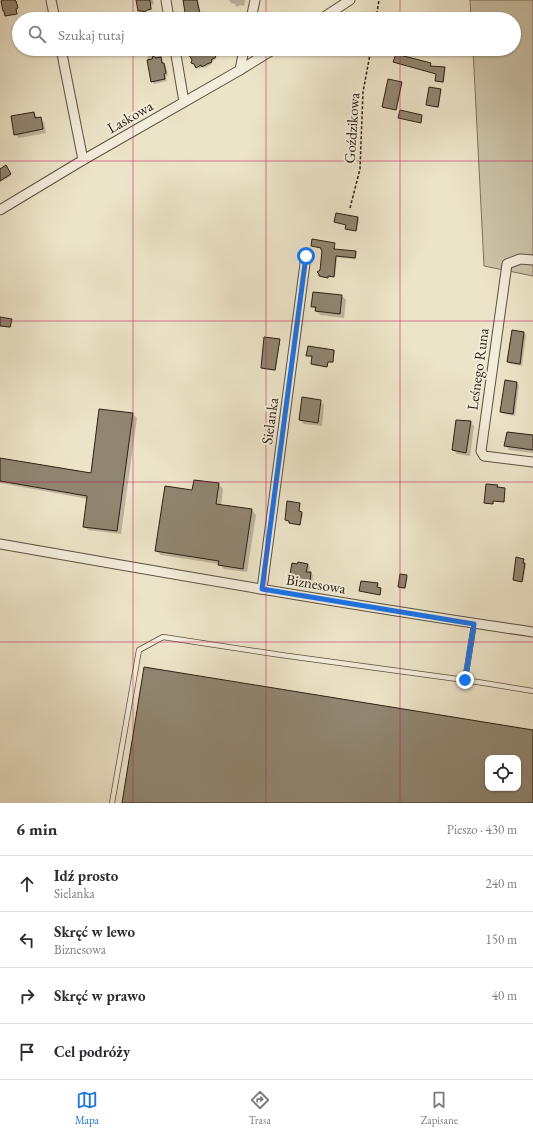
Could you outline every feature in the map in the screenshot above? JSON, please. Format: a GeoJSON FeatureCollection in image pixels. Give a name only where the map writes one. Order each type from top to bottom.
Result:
{"type":"FeatureCollection","features":[{"type":"Feature","properties":{"kind":"street"},"geometry":{"type":"LineString","coordinates":[[51,0],[54,12]]}},
{"type":"Feature","properties":{"kind":"street"},"geometry":{"type":"LineString","coordinates":[[166,0],[168,12]]}},
{"type":"Feature","properties":{"kind":"street"},"geometry":{"type":"LineString","coordinates":[[252,12],[255,0]]}},
{"type":"Feature","properties":{"kind":"street"},"geometry":{"type":"LineString","coordinates":[[332,12],[350,0]]}},
{"type":"Feature","properties":{"kind":"street"},"geometry":{"type":"LineString","coordinates":[[62,56],[83,160]]}},
{"type":"Feature","properties":{"kind":"street"},"geometry":{"type":"LineString","coordinates":[[175,56],[184,102]]}},
{"type":"Feature","properties":{"kind":"street"},"geometry":{"type":"LineString","coordinates":[[240,70],[243,56]]}},
{"type":"Feature","properties":{"kind":"street","name":"Laskowa"},"geometry":{"type":"LineString","coordinates":[[0,210],[263,56]]}},
{"type":"Feature","properties":{"kind":"street","name":"Sielanka"},"geometry":{"type":"LineString","coordinates":[[262,589],[306,256]]}},
{"type":"Feature","properties":{"kind":"street","name":"Leśnego Runa"},"geometry":{"type":"LineString","coordinates":[[533,260],[520,259],[507,264],[481,451],[484,456],[533,462]]}},
{"type":"Feature","properties":{"kind":"street","name":"Biznesowa"},"geometry":{"type":"LineString","coordinates":[[0,544],[262,589],[474,624],[533,632]]}},
{"type":"Feature","properties":{"kind":"lane"},"geometry":{"type":"LineString","coordinates":[[465,680],[474,624]]}},
{"type":"Feature","properties":{"kind":"lane"},"geometry":{"type":"LineString","coordinates":[[112,803],[139,650],[163,637],[533,691]]}},
{"type":"Feature","properties":{"kind":"path"},"geometry":{"type":"LineString","coordinates":[[377,12],[380,0]]}},
{"type":"Feature","properties":{"kind":"path","name":"Goździkowa"},"geometry":{"type":"LineString","coordinates":[[350,208],[360,169],[363,92],[370,56]]}},
{"type":"Feature","properties":{"kind":"shaded area"},"geometry":{"type":"Polygon","coordinates":[[[470,0],[533,0],[533,276],[484,266],[473,56],[521,56],[521,12],[471,12],[470,0]]]}},
{"type":"Feature","properties":{"kind":"building"},"geometry":{"type":"Polygon","coordinates":[[[15,0],[18,8],[16,9],[17,12],[12,12],[12,15],[5,16],[1,1],[15,0]]]}},
{"type":"Feature","properties":{"kind":"building"},"geometry":{"type":"Polygon","coordinates":[[[136,0],[150,0],[151,9],[145,12],[138,11],[136,0]]]}},
{"type":"Feature","properties":{"kind":"building"},"geometry":{"type":"Polygon","coordinates":[[[183,0],[197,0],[200,12],[185,12],[183,0]]]}},
{"type":"Feature","properties":{"kind":"building"},"geometry":{"type":"Polygon","coordinates":[[[153,56],[156,58],[161,57],[166,73],[164,74],[165,79],[151,82],[147,60],[152,59],[153,56]]]}},
{"type":"Feature","properties":{"kind":"building"},"geometry":{"type":"Polygon","coordinates":[[[190,56],[216,57],[211,60],[212,62],[196,68],[194,64],[191,63],[192,60],[190,56]]]}},
{"type":"Feature","properties":{"kind":"building"},"geometry":{"type":"Polygon","coordinates":[[[395,56],[404,56],[431,63],[430,66],[445,67],[443,82],[435,81],[436,74],[393,62],[395,56]]]}},
{"type":"Feature","properties":{"kind":"building"},"geometry":{"type":"Polygon","coordinates":[[[388,79],[402,82],[396,110],[382,107],[388,79]]]}},
{"type":"Feature","properties":{"kind":"building"},"geometry":{"type":"Polygon","coordinates":[[[429,87],[441,89],[438,107],[426,105],[429,87]]]}},
{"type":"Feature","properties":{"kind":"building"},"geometry":{"type":"Polygon","coordinates":[[[400,110],[422,115],[421,123],[398,118],[400,110]]]}},
{"type":"Feature","properties":{"kind":"building"},"geometry":{"type":"Polygon","coordinates":[[[34,112],[35,118],[41,117],[43,129],[14,135],[11,116],[34,112]]]}},
{"type":"Feature","properties":{"kind":"building"},"geometry":{"type":"Polygon","coordinates":[[[6,165],[11,174],[0,181],[0,169],[6,165]]]}},
{"type":"Feature","properties":{"kind":"building"},"geometry":{"type":"Polygon","coordinates":[[[336,213],[358,217],[356,231],[345,229],[346,225],[334,222],[336,213]]]}},
{"type":"Feature","properties":{"kind":"building"},"geometry":{"type":"Polygon","coordinates":[[[312,239],[335,243],[334,249],[356,251],[355,258],[336,256],[334,277],[328,276],[328,278],[319,276],[317,272],[320,270],[322,251],[321,248],[311,246],[312,239]]]}},
{"type":"Feature","properties":{"kind":"building"},"geometry":{"type":"Polygon","coordinates":[[[313,292],[342,295],[340,314],[315,311],[316,307],[311,307],[313,292]]]}},
{"type":"Feature","properties":{"kind":"building"},"geometry":{"type":"Polygon","coordinates":[[[0,317],[12,319],[10,327],[0,326],[0,317]]]}},
{"type":"Feature","properties":{"kind":"building"},"geometry":{"type":"Polygon","coordinates":[[[512,330],[524,332],[520,364],[507,362],[512,330]]]}},
{"type":"Feature","properties":{"kind":"building"},"geometry":{"type":"Polygon","coordinates":[[[264,337],[280,339],[275,370],[261,368],[264,337]]]}},
{"type":"Feature","properties":{"kind":"building"},"geometry":{"type":"Polygon","coordinates":[[[308,346],[334,350],[333,362],[328,362],[327,367],[311,364],[312,356],[306,356],[308,346]]]}},
{"type":"Feature","properties":{"kind":"building"},"geometry":{"type":"Polygon","coordinates":[[[505,380],[517,382],[513,414],[500,412],[505,380]]]}},
{"type":"Feature","properties":{"kind":"building"},"geometry":{"type":"Polygon","coordinates":[[[302,397],[321,400],[318,423],[299,420],[302,397]]]}},
{"type":"Feature","properties":{"kind":"building"},"geometry":{"type":"Polygon","coordinates":[[[99,409],[133,413],[117,531],[83,527],[87,496],[0,481],[0,458],[91,473],[99,409]]]}},
{"type":"Feature","properties":{"kind":"building"},"geometry":{"type":"Polygon","coordinates":[[[456,420],[471,421],[466,453],[452,450],[456,420]]]}},
{"type":"Feature","properties":{"kind":"building"},"geometry":{"type":"Polygon","coordinates":[[[507,432],[533,435],[533,450],[504,446],[507,432]]]}},
{"type":"Feature","properties":{"kind":"building"},"geometry":{"type":"Polygon","coordinates":[[[194,480],[219,483],[216,504],[252,509],[243,569],[218,565],[219,561],[155,551],[165,486],[192,490],[194,480]]]}},
{"type":"Feature","properties":{"kind":"building"},"geometry":{"type":"Polygon","coordinates":[[[486,484],[498,485],[497,487],[505,488],[504,502],[493,501],[493,504],[484,503],[486,484]]]}},
{"type":"Feature","properties":{"kind":"building"},"geometry":{"type":"Polygon","coordinates":[[[287,501],[300,503],[299,511],[302,512],[300,525],[289,523],[289,521],[285,520],[287,501]]]}},
{"type":"Feature","properties":{"kind":"building"},"geometry":{"type":"Polygon","coordinates":[[[516,557],[524,559],[523,563],[525,563],[522,582],[513,580],[516,557]]]}},
{"type":"Feature","properties":{"kind":"building"},"geometry":{"type":"Polygon","coordinates":[[[298,562],[308,564],[306,572],[311,572],[310,581],[289,579],[292,563],[297,564],[298,562]]]}},
{"type":"Feature","properties":{"kind":"building"},"geometry":{"type":"Polygon","coordinates":[[[400,574],[407,575],[405,588],[398,587],[400,574]]]}},
{"type":"Feature","properties":{"kind":"building"},"geometry":{"type":"Polygon","coordinates":[[[361,581],[378,583],[377,587],[381,588],[380,595],[359,591],[361,581]]]}},
{"type":"Feature","properties":{"kind":"building"},"geometry":{"type":"Polygon","coordinates":[[[144,667],[533,730],[533,803],[122,803],[144,667]]]}},
{"type":"Feature","properties":{"kind":"route"},"geometry":{"type":"LineString","coordinates":[[306,256],[262,589],[474,624],[465,680]]}}]}
